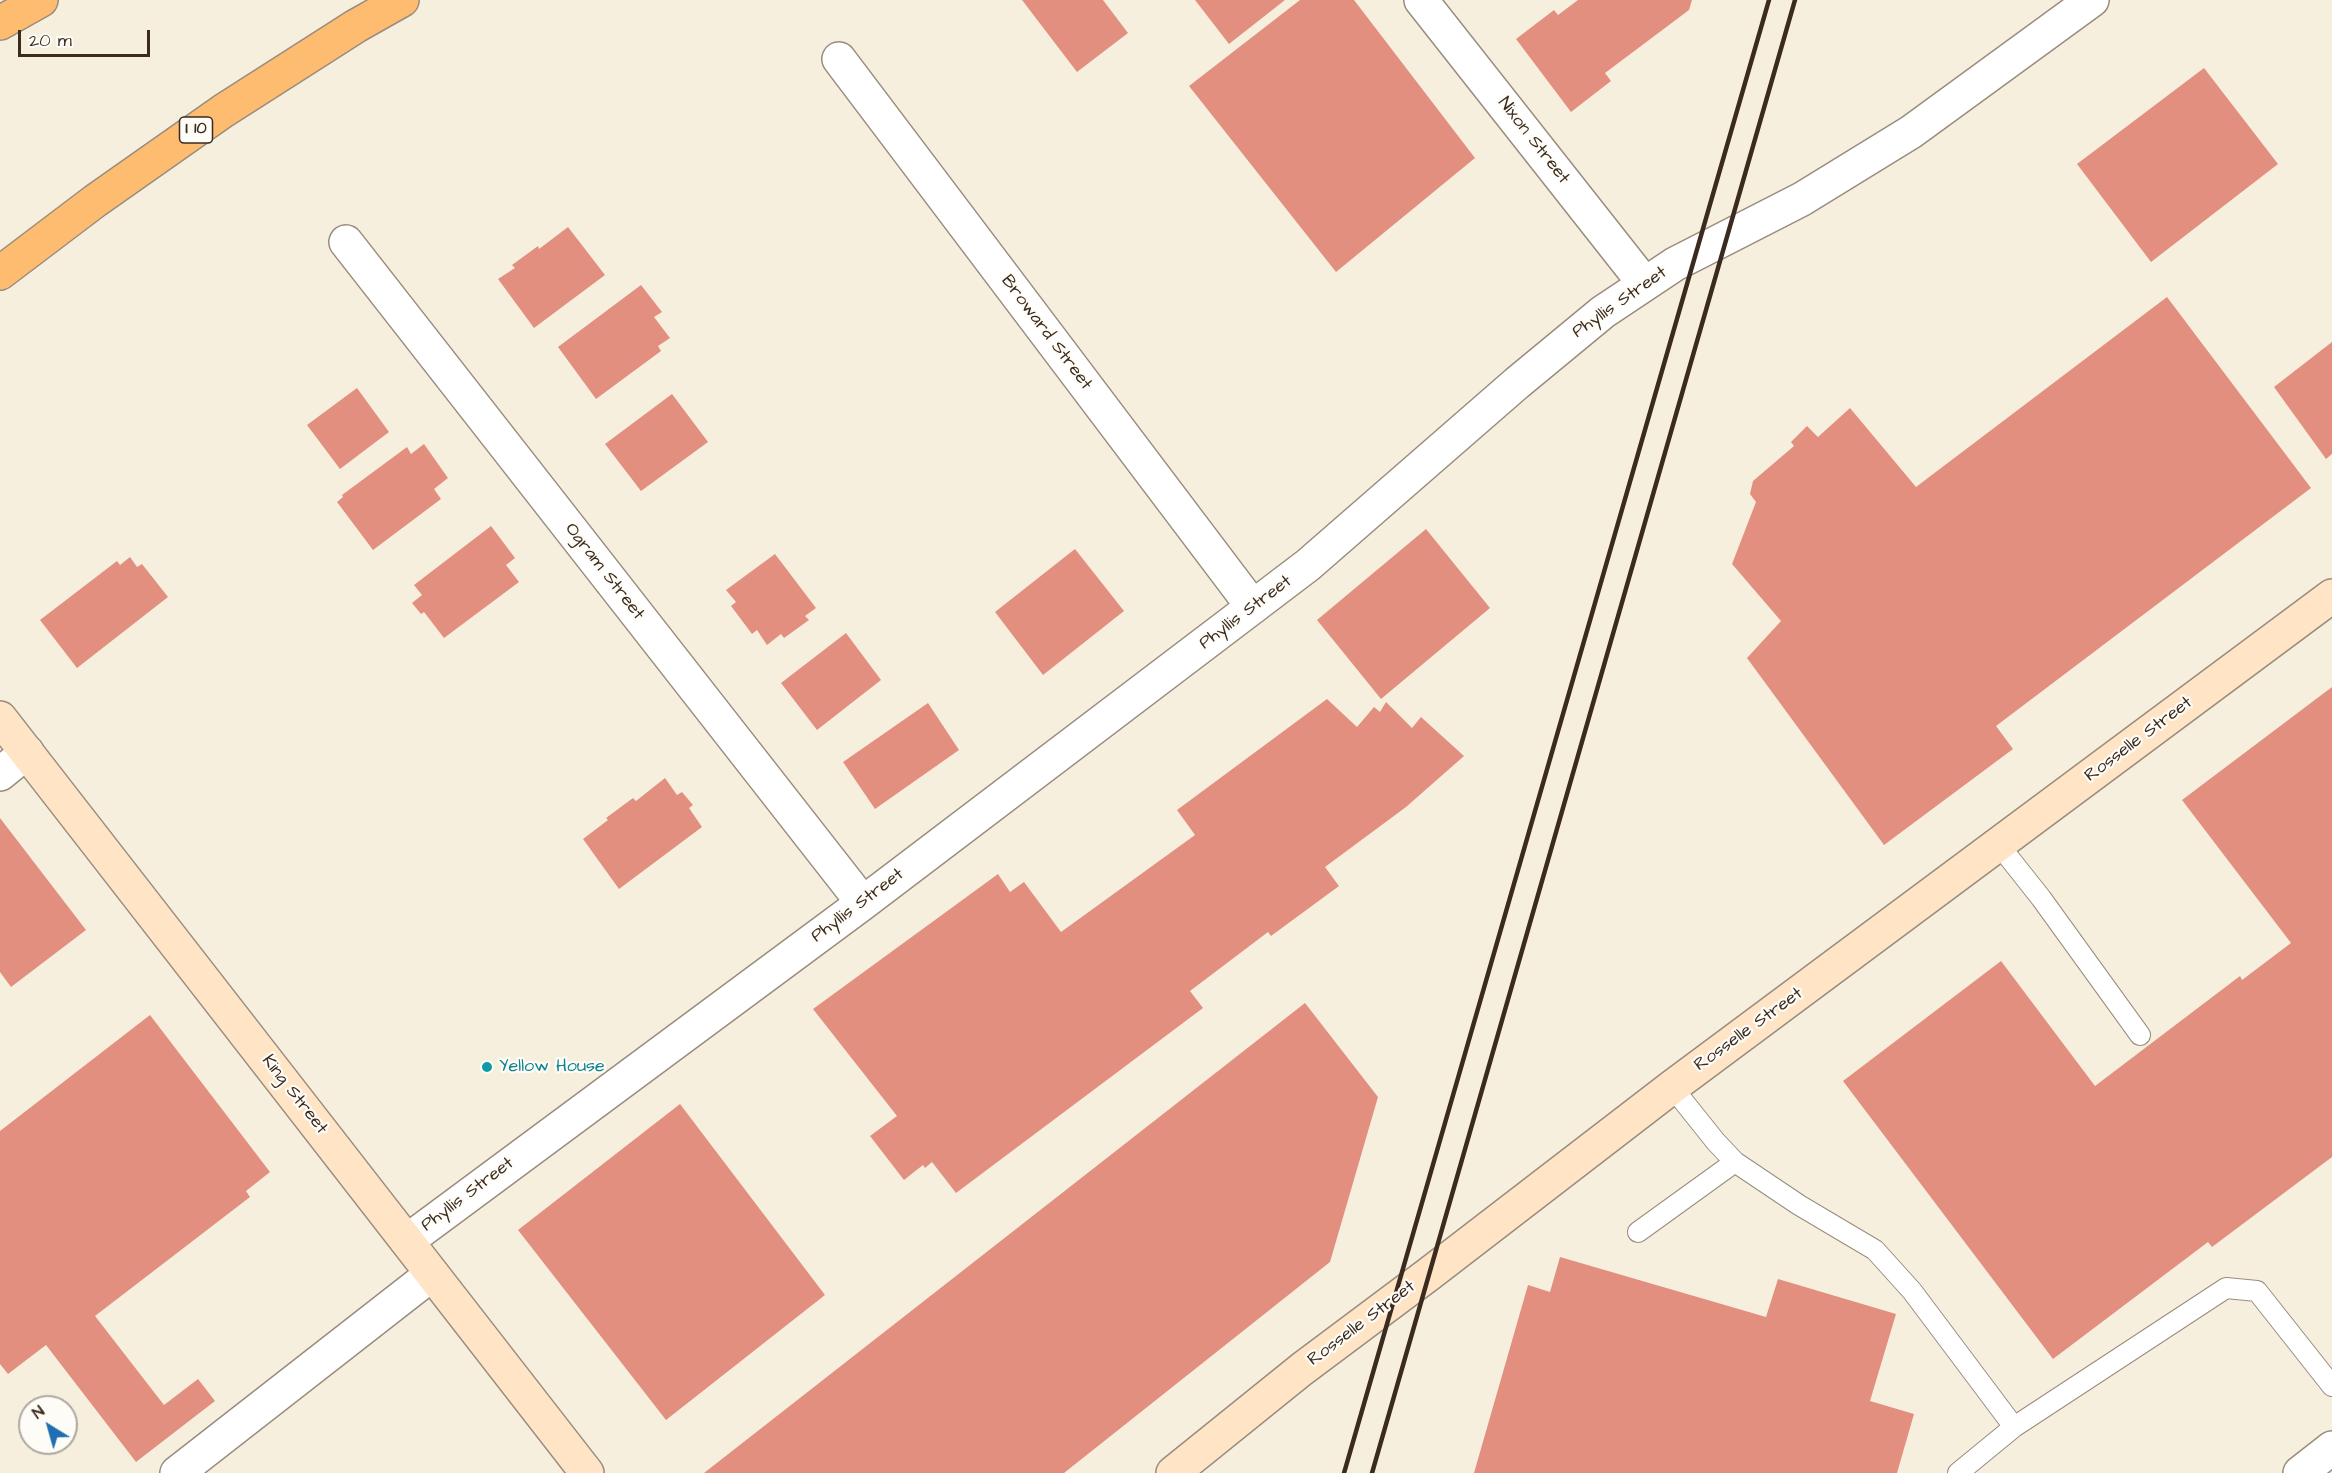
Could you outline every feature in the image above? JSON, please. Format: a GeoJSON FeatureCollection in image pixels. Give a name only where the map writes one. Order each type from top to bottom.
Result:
{"type":"FeatureCollection","features":[{"type":"Feature","properties":{"kind":"highway"},"geometry":{"type":"LineString","coordinates":[[0,23],[41,0]]}},
{"type":"Feature","properties":{"kind":"highway","name":"I 10"},"geometry":{"type":"LineString","coordinates":[[0,273],[95,201],[223,111],[356,26],[402,0]]}},
{"type":"Feature","properties":{"kind":"street","name":"Nixon Street"},"geometry":{"type":"LineString","coordinates":[[1421,0],[1644,283]]}},
{"type":"Feature","properties":{"kind":"street","name":"Phyllis Street"},"geometry":{"type":"LineString","coordinates":[[407,1241],[863,903],[1308,565],[1565,341],[1644,283],[1675,264],[1802,199],[1902,138],[1969,92],[2092,0]]}},
{"type":"Feature","properties":{"kind":"street","name":"Broward Street"},"geometry":{"type":"LineString","coordinates":[[839,59],[1253,607]]}},
{"type":"Feature","properties":{"kind":"street","name":"Ogram Street"},"geometry":{"type":"LineString","coordinates":[[346,242],[863,903]]}},
{"type":"Feature","properties":{"kind":"street","name":"Rosselle Street"},"geometry":{"type":"LineString","coordinates":[[1173,1473],[1302,1369],[1672,1087],[2331,599]]}},
{"type":"Feature","properties":{"kind":"street","name":"King Street"},"geometry":{"type":"LineString","coordinates":[[0,718],[587,1473]]}},
{"type":"Feature","properties":{"kind":"street"},"geometry":{"type":"LineString","coordinates":[[0,774],[27,752]]}},
{"type":"Feature","properties":{"kind":"street"},"geometry":{"type":"LineString","coordinates":[[177,1473],[432,1274]]}},
{"type":"Feature","properties":{"kind":"street"},"geometry":{"type":"LineString","coordinates":[[2300,1473],[2332,1448]]}},
{"type":"Feature","properties":{"kind":"lane"},"geometry":{"type":"LineString","coordinates":[[1999,844],[2140,1035]]}},
{"type":"Feature","properties":{"kind":"lane"},"geometry":{"type":"LineString","coordinates":[[1672,1087],[1716,1143],[1735,1162],[1799,1205],[1875,1250],[1912,1291],[2014,1427]]}},
{"type":"Feature","properties":{"kind":"lane"},"geometry":{"type":"LineString","coordinates":[[1638,1232],[1735,1162]]}},
{"type":"Feature","properties":{"kind":"lane"},"geometry":{"type":"LineString","coordinates":[[1958,1473],[2014,1427],[2226,1287],[2257,1291],[2332,1386]]}},
{"type":"Feature","properties":{"kind":"building"},"geometry":{"type":"Polygon","coordinates":[[[1022,0],[1103,0],[1128,33],[1077,72],[1022,0]]]}},
{"type":"Feature","properties":{"kind":"building"},"geometry":{"type":"Polygon","coordinates":[[[1195,0],[1285,0],[1229,44],[1195,0]]]}},
{"type":"Feature","properties":{"kind":"building"},"geometry":{"type":"Polygon","coordinates":[[[1300,0],[1354,0],[1475,158],[1336,272],[1189,86],[1300,0]]]}},
{"type":"Feature","properties":{"kind":"building"},"geometry":{"type":"Polygon","coordinates":[[[1578,0],[1692,0],[1689,10],[1605,73],[1611,81],[1571,112],[1516,39],[1554,10],[1558,15],[1578,0]]]}},
{"type":"Feature","properties":{"kind":"building"},"geometry":{"type":"Polygon","coordinates":[[[2204,68],[2278,164],[2151,262],[2077,164],[2204,68]]]}},
{"type":"Feature","properties":{"kind":"building"},"geometry":{"type":"Polygon","coordinates":[[[568,227],[605,275],[534,328],[498,279],[515,268],[512,265],[538,246],[539,249],[568,227]]]}},
{"type":"Feature","properties":{"kind":"building"},"geometry":{"type":"Polygon","coordinates":[[[641,285],[662,312],[654,317],[670,338],[658,346],[661,351],[596,399],[558,347],[641,285]]]}},
{"type":"Feature","properties":{"kind":"building"},"geometry":{"type":"Polygon","coordinates":[[[2167,297],[2311,488],[1996,726],[2013,749],[1884,845],[1747,658],[1781,621],[1732,564],[1756,502],[1750,494],[1753,481],[1794,446],[1791,442],[1807,426],[1818,437],[1850,408],[1916,487],[2167,297]]]}},
{"type":"Feature","properties":{"kind":"building"},"geometry":{"type":"Polygon","coordinates":[[[2332,342],[2332,454],[2326,459],[2274,387],[2332,342]]]}},
{"type":"Feature","properties":{"kind":"building"},"geometry":{"type":"Polygon","coordinates":[[[357,388],[389,432],[340,469],[307,425],[357,388]]]}},
{"type":"Feature","properties":{"kind":"building"},"geometry":{"type":"Polygon","coordinates":[[[672,394],[708,442],[641,491],[605,444],[672,394]]]}},
{"type":"Feature","properties":{"kind":"building"},"geometry":{"type":"Polygon","coordinates":[[[424,444],[448,478],[434,489],[441,499],[373,550],[337,502],[343,497],[342,495],[407,447],[411,454],[424,444]]]}},
{"type":"Feature","properties":{"kind":"building"},"geometry":{"type":"Polygon","coordinates":[[[491,526],[515,558],[506,565],[519,582],[444,638],[424,612],[421,614],[412,603],[422,595],[414,585],[491,526]]]}},
{"type":"Feature","properties":{"kind":"building"},"geometry":{"type":"Polygon","coordinates":[[[1426,529],[1490,608],[1381,699],[1317,620],[1426,529]]]}},
{"type":"Feature","properties":{"kind":"building"},"geometry":{"type":"Polygon","coordinates":[[[1075,549],[1124,611],[1043,675],[995,612],[1075,549]]]}},
{"type":"Feature","properties":{"kind":"building"},"geometry":{"type":"Polygon","coordinates":[[[775,554],[816,608],[805,616],[809,620],[784,638],[781,634],[767,645],[757,630],[752,634],[731,606],[736,602],[726,590],[775,554]]]}},
{"type":"Feature","properties":{"kind":"building"},"geometry":{"type":"Polygon","coordinates":[[[130,557],[137,567],[142,564],[168,597],[77,668],[40,620],[117,561],[120,565],[130,557]]]}},
{"type":"Feature","properties":{"kind":"building"},"geometry":{"type":"Polygon","coordinates":[[[846,633],[881,680],[817,730],[781,683],[846,633]]]}},
{"type":"Feature","properties":{"kind":"building"},"geometry":{"type":"Polygon","coordinates":[[[2332,687],[2332,1157],[2212,1247],[2208,1242],[2053,1359],[1843,1081],[2001,961],[2095,1086],[2240,976],[2242,980],[2291,943],[2182,800],[2332,687]]]}},
{"type":"Feature","properties":{"kind":"building"},"geometry":{"type":"Polygon","coordinates":[[[1327,699],[1357,727],[1374,707],[1380,712],[1386,702],[1412,728],[1421,717],[1464,756],[1406,807],[1325,867],[1339,886],[1271,936],[1268,932],[1190,991],[1203,1008],[956,1193],[932,1162],[925,1168],[923,1165],[904,1180],[870,1136],[897,1116],[813,1009],[998,874],[1010,892],[1024,882],[1061,932],[1195,835],[1177,810],[1327,699]]]}},
{"type":"Feature","properties":{"kind":"building"},"geometry":{"type":"Polygon","coordinates":[[[928,703],[959,750],[875,809],[843,762],[928,703]]]}},
{"type":"Feature","properties":{"kind":"building"},"geometry":{"type":"Polygon","coordinates":[[[665,778],[677,795],[682,792],[693,805],[689,808],[702,827],[619,889],[583,839],[608,820],[606,818],[633,798],[636,801],[665,778]]]}},
{"type":"Feature","properties":{"kind":"building"},"geometry":{"type":"Polygon","coordinates":[[[0,818],[86,930],[11,987],[0,972],[0,818]]]}},
{"type":"Feature","properties":{"kind":"building"},"geometry":{"type":"Polygon","coordinates":[[[1305,1003],[1378,1097],[1330,1262],[1064,1473],[704,1473],[1305,1003]]]}},
{"type":"Feature","properties":{"kind":"building"},"geometry":{"type":"Polygon","coordinates":[[[150,1015],[270,1172],[246,1191],[250,1197],[95,1316],[164,1405],[198,1379],[215,1401],[136,1462],[46,1345],[8,1374],[0,1364],[0,1131],[150,1015]]]}},
{"type":"Feature","properties":{"kind":"building"},"geometry":{"type":"Polygon","coordinates":[[[680,1104],[825,1295],[666,1420],[518,1230],[680,1104]]]}},
{"type":"Feature","properties":{"kind":"building"},"geometry":{"type":"Polygon","coordinates":[[[1560,1257],[1766,1317],[1778,1279],[1896,1314],[1870,1401],[1914,1414],[1897,1473],[1474,1473],[1528,1285],[1550,1292],[1560,1257]]]}},
{"type":"Feature","properties":{"kind":"railway"},"geometry":{"type":"LineString","coordinates":[[1344,1473],[1769,0]]}},
{"type":"Feature","properties":{"kind":"railway"},"geometry":{"type":"LineString","coordinates":[[1372,1473],[1795,0]]}},
{"type":"Feature","properties":{"kind":"place","name":"Yellow House"},"geometry":{"type":"Point","coordinates":[487,1067]}}]}
